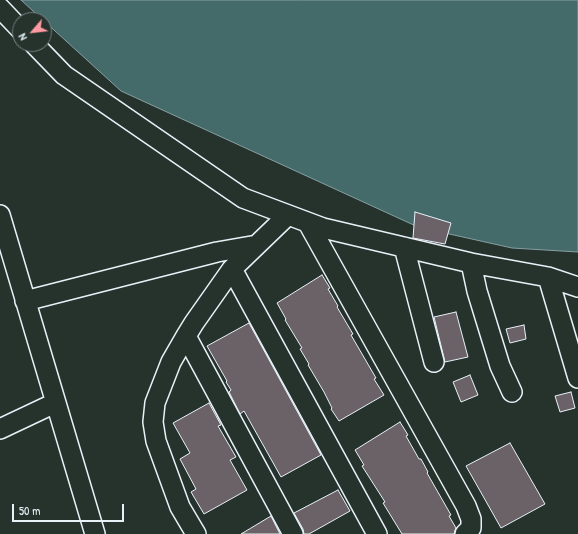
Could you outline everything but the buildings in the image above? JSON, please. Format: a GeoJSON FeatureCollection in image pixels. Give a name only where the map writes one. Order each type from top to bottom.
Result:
{"type":"FeatureCollection","features":[{"type":"Feature","properties":{"kind":"street"},"geometry":{"type":"LineString","coordinates":[[0,8],[12,21]]}},
{"type":"Feature","properties":{"kind":"street"},"geometry":{"type":"LineString","coordinates":[[42,52],[64,75],[243,198],[323,228],[471,263],[548,277],[578,287]]}},
{"type":"Feature","properties":{"kind":"street"},"geometry":{"type":"LineString","coordinates":[[0,215],[95,534]]}},
{"type":"Feature","properties":{"kind":"street"},"geometry":{"type":"LineString","coordinates":[[196,534],[180,506],[156,440],[153,422],[155,403],[171,362],[186,336],[232,269],[288,215]]}},
{"type":"Feature","properties":{"kind":"street"},"geometry":{"type":"LineString","coordinates":[[308,222],[466,506],[471,519],[470,528],[465,534]]}},
{"type":"Feature","properties":{"kind":"street"},"geometry":{"type":"LineString","coordinates":[[25,301],[217,252],[258,245]]}},
{"type":"Feature","properties":{"kind":"street"},"geometry":{"type":"LineString","coordinates":[[404,247],[434,362]]}},
{"type":"Feature","properties":{"kind":"street"},"geometry":{"type":"LineString","coordinates":[[471,263],[477,291],[500,366],[512,392]]}},
{"type":"Feature","properties":{"kind":"street"},"geometry":{"type":"LineString","coordinates":[[232,269],[377,534]]}},
{"type":"Feature","properties":{"kind":"street"},"geometry":{"type":"LineString","coordinates":[[548,277],[578,378]]}},
{"type":"Feature","properties":{"kind":"street"},"geometry":{"type":"LineString","coordinates":[[186,336],[293,534]]}},
{"type":"Feature","properties":{"kind":"street"},"geometry":{"type":"LineString","coordinates":[[0,429],[55,402]]}},
{"type":"Feature","properties":{"kind":"water"},"geometry":{"type":"Polygon","coordinates":[[[21,0],[578,0],[578,252],[512,248],[418,227],[121,91],[52,28],[52,12],[34,12],[21,0]]]}}]}
